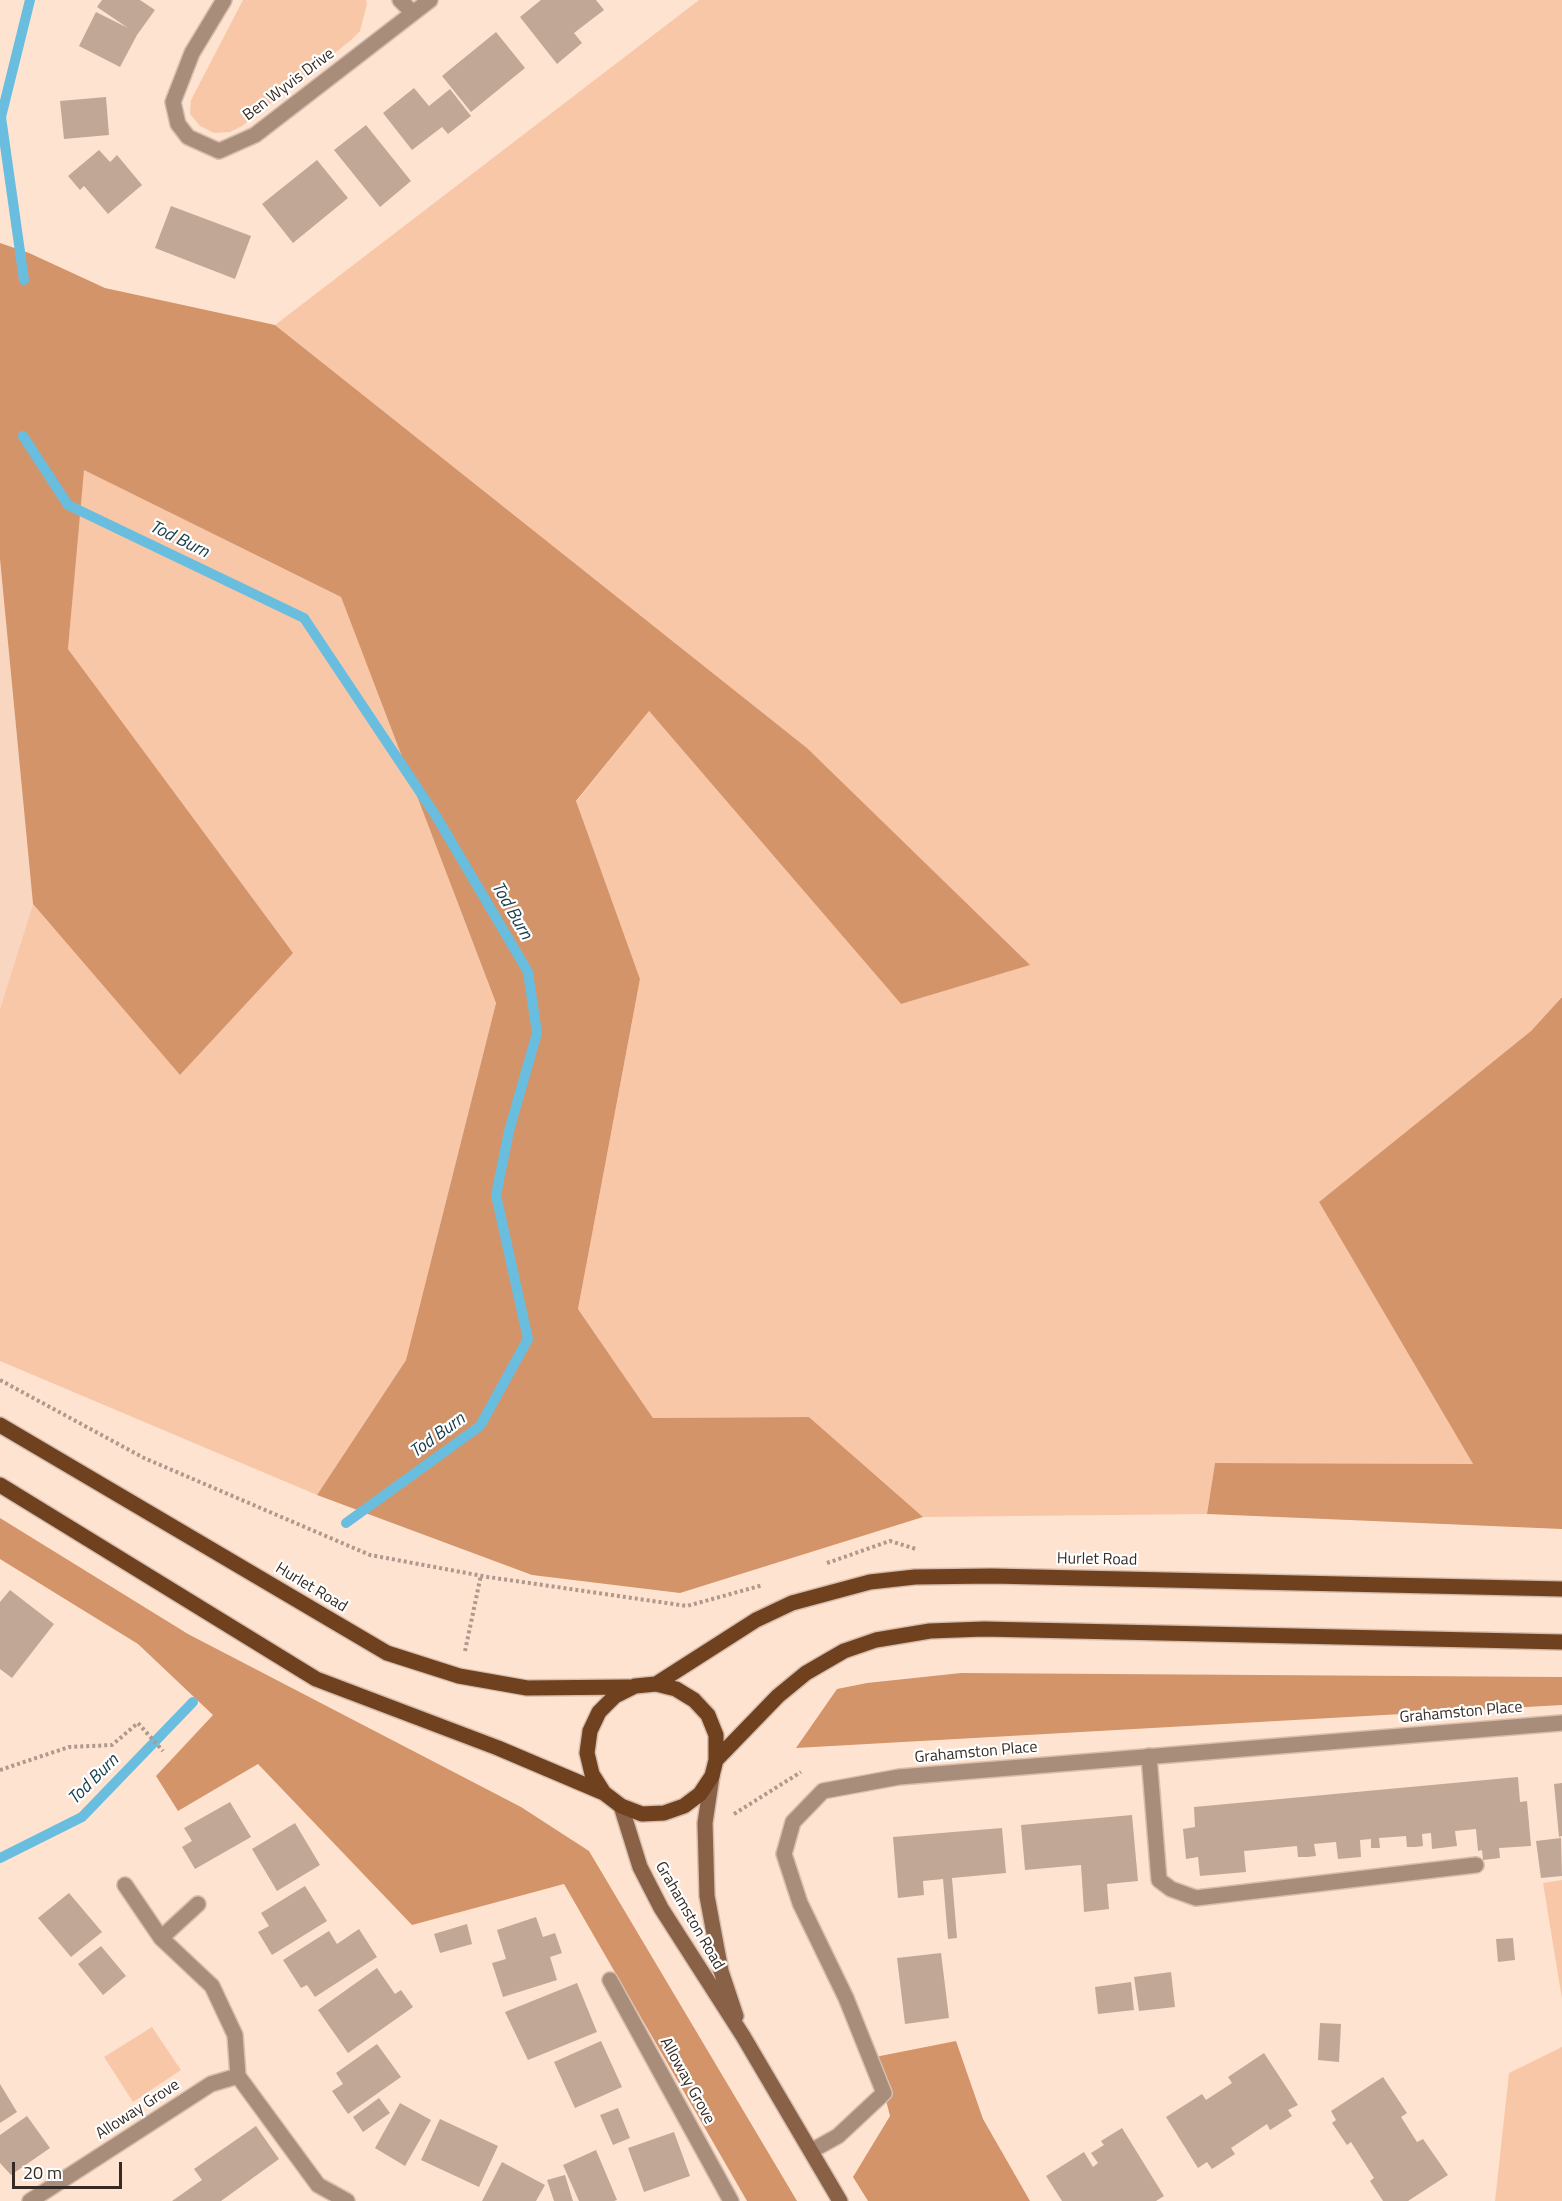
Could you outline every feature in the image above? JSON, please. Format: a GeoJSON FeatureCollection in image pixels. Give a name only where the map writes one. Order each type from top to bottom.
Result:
{"type":"FeatureCollection","features":[{"type":"Feature","properties":{"kind":"main road","name":"Hurlet Road"},"geometry":{"type":"LineString","coordinates":[[0,1425],[387,1653],[459,1676],[527,1688],[635,1686]]}},
{"type":"Feature","properties":{"kind":"main road"},"geometry":{"type":"LineString","coordinates":[[0,1485],[316,1679],[498,1748],[604,1793],[621,1806],[642,1814],[664,1813],[684,1806],[700,1794],[712,1776],[716,1760],[716,1735],[708,1715],[694,1700],[676,1689],[656,1684],[635,1686],[615,1696],[599,1712],[590,1731],[587,1753],[592,1774],[604,1793]]}},
{"type":"Feature","properties":{"kind":"main road","name":"Hurlet Road"},"geometry":{"type":"LineString","coordinates":[[656,1684],[756,1620],[792,1603],[870,1582],[915,1577],[992,1576],[1562,1589]]}},
{"type":"Feature","properties":{"kind":"main road"},"geometry":{"type":"LineString","coordinates":[[716,1760],[778,1696],[806,1673],[843,1651],[865,1644],[930,1631],[984,1629],[1562,1642]]}},
{"type":"Feature","properties":{"kind":"main road","name":"Grahamston Road"},"geometry":{"type":"LineString","coordinates":[[712,1776],[705,1823],[707,1896],[721,1971],[743,2036]]}},
{"type":"Feature","properties":{"kind":"main road","name":"Grahamston Road"},"geometry":{"type":"LineString","coordinates":[[621,1806],[640,1867],[661,1908],[743,2036],[840,2201]]}},
{"type":"Feature","properties":{"kind":"street","name":"Ben Wyvis Drive"},"geometry":{"type":"LineString","coordinates":[[224,0],[192,53],[172,102],[178,123],[188,137],[219,152],[255,135],[430,0]]}},
{"type":"Feature","properties":{"kind":"street"},"geometry":{"type":"LineString","coordinates":[[400,0],[412,13]]}},
{"type":"Feature","properties":{"kind":"street","name":"Grahamston Place"},"geometry":{"type":"LineString","coordinates":[[811,2151],[838,2136],[884,2093],[846,1998],[800,1903],[784,1854],[793,1822],[823,1791],[899,1777],[1562,1723]]}},
{"type":"Feature","properties":{"kind":"street"},"geometry":{"type":"LineString","coordinates":[[1149,1756],[1159,1880],[1171,1889],[1196,1898],[1476,1865]]}},
{"type":"Feature","properties":{"kind":"street"},"geometry":{"type":"LineString","coordinates":[[124,1886],[161,1938],[212,1986],[235,2035],[238,2076],[318,2185],[347,2201]]}},
{"type":"Feature","properties":{"kind":"street"},"geometry":{"type":"LineString","coordinates":[[161,1938],[198,1904]]}},
{"type":"Feature","properties":{"kind":"street","name":"Alloway Grove"},"geometry":{"type":"LineString","coordinates":[[610,1980],[731,2201]]}},
{"type":"Feature","properties":{"kind":"street","name":"Alloway Grove"},"geometry":{"type":"LineString","coordinates":[[30,2201],[211,2085],[238,2076]]}},
{"type":"Feature","properties":{"kind":"path"},"geometry":{"type":"LineString","coordinates":[[0,1380],[144,1458],[370,1555],[481,1575],[687,1606],[767,1584]]}},
{"type":"Feature","properties":{"kind":"path"},"geometry":{"type":"LineString","coordinates":[[823,1565],[890,1541],[922,1551]]}},
{"type":"Feature","properties":{"kind":"path"},"geometry":{"type":"LineString","coordinates":[[459,1676],[481,1575]]}},
{"type":"Feature","properties":{"kind":"path"},"geometry":{"type":"LineString","coordinates":[[0,1770],[69,1747],[112,1745],[138,1723],[164,1751]]}},
{"type":"Feature","properties":{"kind":"shaded area"},"geometry":{"type":"Polygon","coordinates":[[[243,0],[366,0],[367,4],[360,31],[350,41],[242,126],[230,132],[214,133],[200,126],[190,114],[191,100],[243,0]]]}},
{"type":"Feature","properties":{"kind":"shaded area"},"geometry":{"type":"Polygon","coordinates":[[[699,0],[1562,0],[1562,997],[1531,1031],[1319,1202],[1473,1464],[1215,1463],[1207,1514],[923,1517],[809,1417],[653,1418],[578,1309],[640,979],[576,802],[649,711],[901,1004],[1029,965],[807,748],[275,325],[699,0]]]}},
{"type":"Feature","properties":{"kind":"shaded area"},"geometry":{"type":"Polygon","coordinates":[[[0,243],[29,253],[105,288],[275,325],[807,748],[1030,965],[901,1004],[649,711],[576,801],[640,979],[578,1309],[653,1418],[809,1417],[923,1517],[680,1593],[532,1575],[317,1495],[406,1360],[496,1003],[341,597],[84,470],[68,649],[293,953],[180,1075],[33,904],[0,559],[0,243]]]}},
{"type":"Feature","properties":{"kind":"shaded area"},"geometry":{"type":"Polygon","coordinates":[[[83,469],[341,597],[496,1003],[406,1360],[317,1495],[0,1361],[0,1009],[33,904],[180,1075],[292,953],[68,649],[83,469]]]}},
{"type":"Feature","properties":{"kind":"shaded area"},"geometry":{"type":"Polygon","coordinates":[[[0,559],[33,904],[0,1009],[0,559]]]}},
{"type":"Feature","properties":{"kind":"shaded area"},"geometry":{"type":"Polygon","coordinates":[[[1562,997],[1562,1529],[1207,1514],[1215,1463],[1473,1464],[1319,1202],[1531,1031],[1562,997]]]}},
{"type":"Feature","properties":{"kind":"shaded area"},"geometry":{"type":"Polygon","coordinates":[[[0,1518],[188,1634],[521,1807],[589,1851],[797,2201],[747,2201],[564,1884],[412,1925],[258,1764],[178,1811],[156,1776],[213,1715],[138,1644],[0,1559],[0,1518]]]}},
{"type":"Feature","properties":{"kind":"shaded area"},"geometry":{"type":"Polygon","coordinates":[[[961,1673],[1562,1677],[1562,1705],[796,1748],[837,1689],[867,1683],[961,1673]]]}},
{"type":"Feature","properties":{"kind":"shaded area"},"geometry":{"type":"Polygon","coordinates":[[[1562,1880],[1562,1999],[1543,1883],[1562,1880]]]}},
{"type":"Feature","properties":{"kind":"shaded area"},"geometry":{"type":"Polygon","coordinates":[[[152,2027],[181,2070],[133,2102],[104,2057],[152,2027]]]}},
{"type":"Feature","properties":{"kind":"shaded area"},"geometry":{"type":"Polygon","coordinates":[[[956,2041],[983,2119],[1030,2201],[868,2201],[853,2177],[890,2116],[875,2057],[956,2041]]]}},
{"type":"Feature","properties":{"kind":"shaded area"},"geometry":{"type":"Polygon","coordinates":[[[1562,2047],[1562,2201],[1495,2201],[1509,2073],[1562,2047]]]}},
{"type":"Feature","properties":{"kind":"building"},"geometry":{"type":"Polygon","coordinates":[[[102,0],[140,0],[155,10],[137,35],[120,67],[79,46],[96,12],[128,28],[97,7],[102,0]]]}},
{"type":"Feature","properties":{"kind":"building"},"geometry":{"type":"Polygon","coordinates":[[[541,0],[596,0],[604,10],[574,33],[582,43],[557,64],[520,17],[541,0]]]}},
{"type":"Feature","properties":{"kind":"building"},"geometry":{"type":"Polygon","coordinates":[[[496,32],[525,68],[471,112],[442,76],[496,32]]]}},
{"type":"Feature","properties":{"kind":"building"},"geometry":{"type":"Polygon","coordinates":[[[414,88],[429,106],[450,89],[471,116],[448,134],[442,127],[412,150],[383,113],[414,88]]]}},
{"type":"Feature","properties":{"kind":"building"},"geometry":{"type":"Polygon","coordinates":[[[106,97],[109,135],[64,139],[60,101],[106,97]]]}},
{"type":"Feature","properties":{"kind":"building"},"geometry":{"type":"Polygon","coordinates":[[[366,125],[411,181],[380,207],[334,150],[366,125]]]}},
{"type":"Feature","properties":{"kind":"building"},"geometry":{"type":"Polygon","coordinates":[[[99,150],[110,162],[117,155],[142,185],[108,214],[84,186],[80,190],[68,176],[99,150]]]}},
{"type":"Feature","properties":{"kind":"building"},"geometry":{"type":"Polygon","coordinates":[[[317,160],[348,198],[293,243],[262,204],[317,160]]]}},
{"type":"Feature","properties":{"kind":"building"},"geometry":{"type":"Polygon","coordinates":[[[171,206],[251,236],[235,279],[155,248],[171,206]]]}},
{"type":"Feature","properties":{"kind":"building"},"geometry":{"type":"Polygon","coordinates":[[[10,1590],[54,1624],[12,1678],[0,1669],[0,1602],[10,1590]]]}},
{"type":"Feature","properties":{"kind":"building"},"geometry":{"type":"Polygon","coordinates":[[[1518,1777],[1520,1802],[1527,1801],[1531,1846],[1499,1848],[1500,1858],[1483,1860],[1482,1850],[1478,1851],[1476,1829],[1455,1831],[1457,1846],[1432,1849],[1431,1833],[1422,1834],[1423,1846],[1415,1847],[1407,1847],[1406,1836],[1379,1838],[1380,1848],[1371,1848],[1371,1839],[1360,1840],[1361,1857],[1338,1859],[1336,1842],[1314,1844],[1316,1856],[1307,1857],[1298,1857],[1297,1846],[1244,1851],[1246,1872],[1200,1876],[1198,1857],[1186,1859],[1183,1829],[1195,1827],[1194,1807],[1518,1777]]]}},
{"type":"Feature","properties":{"kind":"building"},"geometry":{"type":"Polygon","coordinates":[[[1562,1783],[1562,1836],[1559,1837],[1554,1784],[1562,1783]]]}},
{"type":"Feature","properties":{"kind":"building"},"geometry":{"type":"Polygon","coordinates":[[[230,1802],[251,1837],[195,1869],[182,1847],[192,1841],[184,1828],[230,1802]]]}},
{"type":"Feature","properties":{"kind":"building"},"geometry":{"type":"Polygon","coordinates":[[[1132,1815],[1138,1881],[1107,1884],[1109,1909],[1084,1912],[1081,1865],[1025,1870],[1021,1825],[1132,1815]]]}},
{"type":"Feature","properties":{"kind":"building"},"geometry":{"type":"Polygon","coordinates":[[[295,1823],[320,1865],[277,1891],[252,1849],[295,1823]]]}},
{"type":"Feature","properties":{"kind":"building"},"geometry":{"type":"Polygon","coordinates":[[[1002,1828],[1006,1873],[952,1878],[957,1938],[948,1939],[943,1879],[923,1881],[924,1895],[898,1898],[893,1837],[1002,1828]]]}},
{"type":"Feature","properties":{"kind":"building"},"geometry":{"type":"Polygon","coordinates":[[[1561,1838],[1562,1876],[1541,1878],[1536,1841],[1561,1838]]]}},
{"type":"Feature","properties":{"kind":"building"},"geometry":{"type":"Polygon","coordinates":[[[305,1886],[327,1921],[272,1955],[258,1932],[269,1926],[261,1913],[305,1886]]]}},
{"type":"Feature","properties":{"kind":"building"},"geometry":{"type":"Polygon","coordinates":[[[69,1893],[102,1932],[71,1957],[38,1918],[69,1893]]]}},
{"type":"Feature","properties":{"kind":"building"},"geometry":{"type":"Polygon","coordinates":[[[536,1917],[543,1937],[555,1933],[562,1953],[550,1957],[557,1980],[503,1997],[492,1963],[506,1959],[497,1930],[536,1917]]]}},
{"type":"Feature","properties":{"kind":"building"},"geometry":{"type":"Polygon","coordinates":[[[467,1924],[472,1944],[440,1953],[434,1934],[467,1924]]]}},
{"type":"Feature","properties":{"kind":"building"},"geometry":{"type":"Polygon","coordinates":[[[359,1929],[377,1957],[315,1997],[307,1985],[301,1988],[283,1960],[329,1931],[337,1944],[359,1929]]]}},
{"type":"Feature","properties":{"kind":"building"},"geometry":{"type":"Polygon","coordinates":[[[1513,1938],[1515,1960],[1498,1962],[1496,1939],[1513,1938]]]}},
{"type":"Feature","properties":{"kind":"building"},"geometry":{"type":"Polygon","coordinates":[[[101,1946],[126,1976],[103,1995],[78,1964],[101,1946]]]}},
{"type":"Feature","properties":{"kind":"building"},"geometry":{"type":"Polygon","coordinates":[[[941,1953],[949,2018],[905,2024],[897,1958],[941,1953]]]}},
{"type":"Feature","properties":{"kind":"building"},"geometry":{"type":"Polygon","coordinates":[[[377,1968],[395,1994],[401,1990],[413,2007],[348,2053],[318,2010],[377,1968]]]}},
{"type":"Feature","properties":{"kind":"building"},"geometry":{"type":"Polygon","coordinates":[[[1171,1972],[1175,2007],[1139,2011],[1134,1977],[1171,1972]]]}},
{"type":"Feature","properties":{"kind":"building"},"geometry":{"type":"Polygon","coordinates":[[[1131,1982],[1134,2010],[1098,2014],[1095,1987],[1131,1982]]]}},
{"type":"Feature","properties":{"kind":"building"},"geometry":{"type":"Polygon","coordinates":[[[577,1983],[597,2032],[528,2060],[505,2012],[577,1983]]]}},
{"type":"Feature","properties":{"kind":"building"},"geometry":{"type":"Polygon","coordinates":[[[1320,2023],[1341,2024],[1339,2062],[1318,2060],[1320,2023]]]}},
{"type":"Feature","properties":{"kind":"building"},"geometry":{"type":"Polygon","coordinates":[[[601,2041],[622,2087],[575,2108],[554,2062],[601,2041]]]}},
{"type":"Feature","properties":{"kind":"building"},"geometry":{"type":"Polygon","coordinates":[[[377,2044],[401,2077],[348,2114],[332,2091],[343,2084],[336,2073],[377,2044]]]}},
{"type":"Feature","properties":{"kind":"building"},"geometry":{"type":"Polygon","coordinates":[[[1264,2053],[1298,2105],[1288,2110],[1292,2116],[1270,2130],[1267,2124],[1231,2148],[1235,2154],[1212,2169],[1207,2162],[1198,2168],[1166,2117],[1202,2094],[1206,2100],[1232,2083],[1228,2077],[1264,2053]]]}},
{"type":"Feature","properties":{"kind":"building"},"geometry":{"type":"Polygon","coordinates":[[[1383,2077],[1407,2113],[1401,2117],[1417,2142],[1423,2139],[1448,2175],[1408,2201],[1383,2201],[1370,2181],[1374,2178],[1351,2142],[1347,2145],[1332,2123],[1336,2120],[1331,2111],[1383,2077]]]}},
{"type":"Feature","properties":{"kind":"building"},"geometry":{"type":"Polygon","coordinates":[[[0,2084],[17,2112],[0,2123],[0,2084]]]}},
{"type":"Feature","properties":{"kind":"building"},"geometry":{"type":"Polygon","coordinates":[[[379,2098],[390,2113],[363,2132],[353,2117],[379,2098]]]}},
{"type":"Feature","properties":{"kind":"building"},"geometry":{"type":"Polygon","coordinates":[[[400,2103],[431,2120],[405,2166],[375,2148],[400,2103]]]}},
{"type":"Feature","properties":{"kind":"building"},"geometry":{"type":"Polygon","coordinates":[[[618,2108],[630,2138],[613,2145],[600,2115],[618,2108]]]}},
{"type":"Feature","properties":{"kind":"building"},"geometry":{"type":"Polygon","coordinates":[[[27,2116],[50,2148],[11,2175],[0,2163],[0,2135],[27,2116]]]}},
{"type":"Feature","properties":{"kind":"building"},"geometry":{"type":"Polygon","coordinates":[[[440,2119],[498,2146],[479,2187],[421,2160],[440,2119]]]}},
{"type":"Feature","properties":{"kind":"building"},"geometry":{"type":"Polygon","coordinates":[[[256,2126],[279,2159],[221,2201],[172,2201],[202,2180],[194,2169],[256,2126]]]}},
{"type":"Feature","properties":{"kind":"building"},"geometry":{"type":"Polygon","coordinates":[[[1122,2128],[1164,2196],[1156,2201],[1062,2201],[1046,2176],[1084,2152],[1093,2167],[1098,2163],[1091,2153],[1104,2145],[1101,2141],[1122,2128]]]}},
{"type":"Feature","properties":{"kind":"building"},"geometry":{"type":"Polygon","coordinates":[[[674,2132],[690,2176],[644,2192],[628,2148],[674,2132]]]}},
{"type":"Feature","properties":{"kind":"building"},"geometry":{"type":"Polygon","coordinates":[[[596,2150],[617,2200],[579,2201],[563,2165],[596,2150]]]}},
{"type":"Feature","properties":{"kind":"building"},"geometry":{"type":"Polygon","coordinates":[[[502,2162],[545,2185],[536,2201],[482,2201],[502,2162]]]}},
{"type":"Feature","properties":{"kind":"building"},"geometry":{"type":"Polygon","coordinates":[[[565,2175],[573,2201],[554,2201],[547,2180],[565,2175]]]}},
{"type":"Feature","properties":{"kind":"waterway","name":"Tod Burn"},"geometry":{"type":"LineString","coordinates":[[24,280],[1,117],[30,0]]}},
{"type":"Feature","properties":{"kind":"waterway","name":"Tod Burn"},"geometry":{"type":"LineString","coordinates":[[23,436],[68,505],[304,618],[436,816],[528,972],[537,1033],[509,1131],[496,1195],[528,1339],[480,1426],[346,1523]]}},
{"type":"Feature","properties":{"kind":"waterway","name":"Tod Burn"},"geometry":{"type":"LineString","coordinates":[[0,1858],[82,1817],[193,1702]]}}]}
